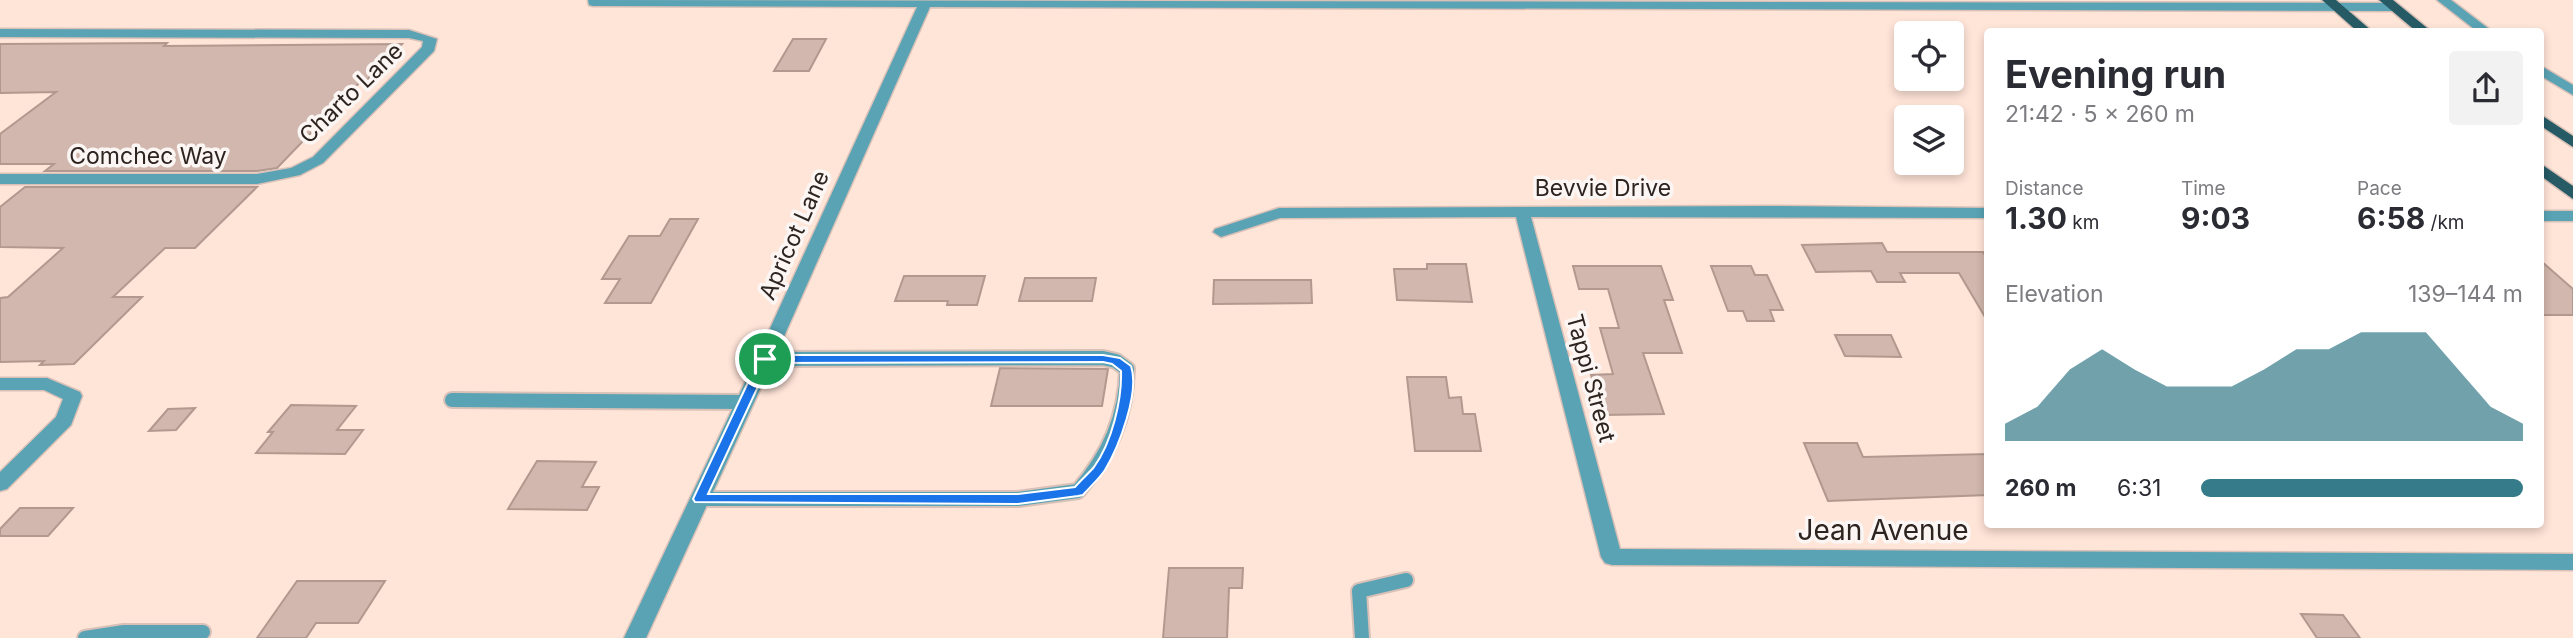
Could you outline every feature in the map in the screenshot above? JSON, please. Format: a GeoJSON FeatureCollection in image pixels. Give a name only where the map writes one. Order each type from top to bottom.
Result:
{"type":"FeatureCollection","features":[{"type":"Feature","properties":{"kind":"main road"},"geometry":{"type":"LineString","coordinates":[[2332,4],[2362,28]]}},
{"type":"Feature","properties":{"kind":"main road"},"geometry":{"type":"LineString","coordinates":[[2390,4],[2421,28]]}},
{"type":"Feature","properties":{"kind":"main road"},"geometry":{"type":"LineString","coordinates":[[2544,121],[2573,143]]}},
{"type":"Feature","properties":{"kind":"main road"},"geometry":{"type":"LineString","coordinates":[[2544,171],[2573,194]]}},
{"type":"Feature","properties":{"kind":"street"},"geometry":{"type":"LineString","coordinates":[[2443,0],[2482,28]]}},
{"type":"Feature","properties":{"kind":"street"},"geometry":{"type":"LineString","coordinates":[[593,2],[2390,4]]}},
{"type":"Feature","properties":{"kind":"street","name":"Apricot Lane"},"geometry":{"type":"LineString","coordinates":[[635,638],[765,359],[925,3]]}},
{"type":"Feature","properties":{"kind":"street","name":"Charto Lane"},"geometry":{"type":"LineString","coordinates":[[0,33],[409,34],[430,39],[429,48],[318,160],[295,172]]}},
{"type":"Feature","properties":{"kind":"street"},"geometry":{"type":"LineString","coordinates":[[2544,72],[2573,91]]}},
{"type":"Feature","properties":{"kind":"street","name":"Comchec Way"},"geometry":{"type":"LineString","coordinates":[[0,179],[257,179],[295,172]]}},
{"type":"Feature","properties":{"kind":"street","name":"Tappi Street"},"geometry":{"type":"LineString","coordinates":[[1522,211],[1612,557]]}},
{"type":"Feature","properties":{"kind":"street","name":"Bevvie Drive"},"geometry":{"type":"LineString","coordinates":[[1221,232],[1279,213],[1984,213]]}},
{"type":"Feature","properties":{"kind":"street"},"geometry":{"type":"LineString","coordinates":[[2544,216],[2573,216]]}},
{"type":"Feature","properties":{"kind":"street"},"geometry":{"type":"LineString","coordinates":[[0,384],[47,384],[73,396],[64,420],[0,484]]}},
{"type":"Feature","properties":{"kind":"street","name":"Jean Avenue"},"geometry":{"type":"LineString","coordinates":[[1612,557],[2573,562]]}},
{"type":"Feature","properties":{"kind":"lane"},"geometry":{"type":"LineString","coordinates":[[699,499],[1018,499],[1078,491],[1098,470],[1110,449],[1127,390],[1126,369],[1116,361],[1103,358],[765,359]]}},
{"type":"Feature","properties":{"kind":"lane"},"geometry":{"type":"LineString","coordinates":[[452,400],[745,402]]}},
{"type":"Feature","properties":{"kind":"lane"},"geometry":{"type":"LineString","coordinates":[[1363,638],[1359,591],[1405,580]]}},
{"type":"Feature","properties":{"kind":"lane"},"geometry":{"type":"LineString","coordinates":[[85,638],[124,632],[204,632]]}},
{"type":"Feature","properties":{"kind":"building"},"geometry":{"type":"Polygon","coordinates":[[[793,39],[826,39],[809,71],[774,71],[793,39]]]}},
{"type":"Feature","properties":{"kind":"building"},"geometry":{"type":"Polygon","coordinates":[[[167,43],[164,46],[402,44],[364,83],[359,83],[277,168],[257,171],[45,171],[54,164],[0,164],[0,134],[56,92],[0,93],[0,44],[167,43]]]}},
{"type":"Feature","properties":{"kind":"building"},"geometry":{"type":"Polygon","coordinates":[[[25,187],[257,187],[195,248],[165,248],[113,297],[142,297],[74,364],[40,365],[44,361],[0,362],[0,298],[8,297],[63,248],[0,247],[0,207],[25,187]]]}},
{"type":"Feature","properties":{"kind":"building"},"geometry":{"type":"Polygon","coordinates":[[[670,219],[698,219],[651,303],[605,303],[620,279],[602,279],[629,236],[660,236],[670,219]]]}},
{"type":"Feature","properties":{"kind":"building"},"geometry":{"type":"Polygon","coordinates":[[[1882,243],[1887,252],[1983,252],[1984,315],[1959,273],[1900,273],[1905,282],[1877,282],[1871,271],[1816,272],[1802,245],[1882,243]]]}},
{"type":"Feature","properties":{"kind":"building"},"geometry":{"type":"Polygon","coordinates":[[[1427,264],[1466,264],[1472,302],[1397,300],[1394,269],[1427,269],[1427,264]]]}},
{"type":"Feature","properties":{"kind":"building"},"geometry":{"type":"Polygon","coordinates":[[[2544,264],[2573,289],[2573,315],[2544,315],[2544,264]]]}},
{"type":"Feature","properties":{"kind":"building"},"geometry":{"type":"Polygon","coordinates":[[[1573,266],[1661,266],[1673,300],[1664,300],[1682,353],[1643,353],[1664,414],[1603,415],[1591,375],[1613,374],[1600,328],[1619,328],[1608,289],[1579,289],[1573,266]]]}},
{"type":"Feature","properties":{"kind":"building"},"geometry":{"type":"Polygon","coordinates":[[[1711,266],[1751,266],[1755,275],[1767,275],[1783,310],[1770,310],[1774,321],[1747,321],[1743,311],[1728,311],[1711,266]]]}},
{"type":"Feature","properties":{"kind":"building"},"geometry":{"type":"Polygon","coordinates":[[[904,276],[985,276],[977,305],[947,305],[948,301],[895,301],[904,276]]]}},
{"type":"Feature","properties":{"kind":"building"},"geometry":{"type":"Polygon","coordinates":[[[1025,278],[1096,278],[1092,301],[1019,301],[1025,278]]]}},
{"type":"Feature","properties":{"kind":"building"},"geometry":{"type":"Polygon","coordinates":[[[1214,280],[1311,280],[1312,303],[1213,304],[1214,280]]]}},
{"type":"Feature","properties":{"kind":"building"},"geometry":{"type":"Polygon","coordinates":[[[1835,335],[1891,335],[1901,357],[1845,356],[1835,335]]]}},
{"type":"Feature","properties":{"kind":"building"},"geometry":{"type":"Polygon","coordinates":[[[1000,368],[1108,369],[1102,406],[991,406],[1000,368]]]}},
{"type":"Feature","properties":{"kind":"building"},"geometry":{"type":"Polygon","coordinates":[[[1407,377],[1446,377],[1449,398],[1461,397],[1463,414],[1475,414],[1481,451],[1415,451],[1407,377]]]}},
{"type":"Feature","properties":{"kind":"building"},"geometry":{"type":"Polygon","coordinates":[[[291,405],[356,406],[337,430],[363,430],[345,454],[256,453],[273,432],[268,432],[291,405]]]}},
{"type":"Feature","properties":{"kind":"building"},"geometry":{"type":"Polygon","coordinates":[[[195,408],[176,430],[149,431],[168,409],[195,408]]]}},
{"type":"Feature","properties":{"kind":"building"},"geometry":{"type":"Polygon","coordinates":[[[1804,443],[1857,443],[1863,457],[1984,454],[1984,495],[1828,501],[1804,443]]]}},
{"type":"Feature","properties":{"kind":"building"},"geometry":{"type":"Polygon","coordinates":[[[537,461],[596,462],[582,487],[599,487],[587,510],[508,509],[537,461]]]}},
{"type":"Feature","properties":{"kind":"building"},"geometry":{"type":"Polygon","coordinates":[[[20,508],[73,508],[48,536],[0,536],[0,529],[20,508]]]}},
{"type":"Feature","properties":{"kind":"building"},"geometry":{"type":"Polygon","coordinates":[[[1169,568],[1243,568],[1242,588],[1229,588],[1227,638],[1163,638],[1169,568]]]}},
{"type":"Feature","properties":{"kind":"building"},"geometry":{"type":"Polygon","coordinates":[[[297,581],[385,581],[358,623],[316,623],[306,638],[257,638],[297,581]]]}},
{"type":"Feature","properties":{"kind":"building"},"geometry":{"type":"Polygon","coordinates":[[[2301,614],[2343,615],[2360,638],[2317,638],[2301,614]]]}},
{"type":"Feature","properties":{"kind":"route"},"geometry":{"type":"LineString","coordinates":[[1103,358],[1116,361],[1126,369],[1127,390],[1110,449],[1098,470],[1078,491],[1018,499],[699,499],[765,359],[1103,358]]}}]}
